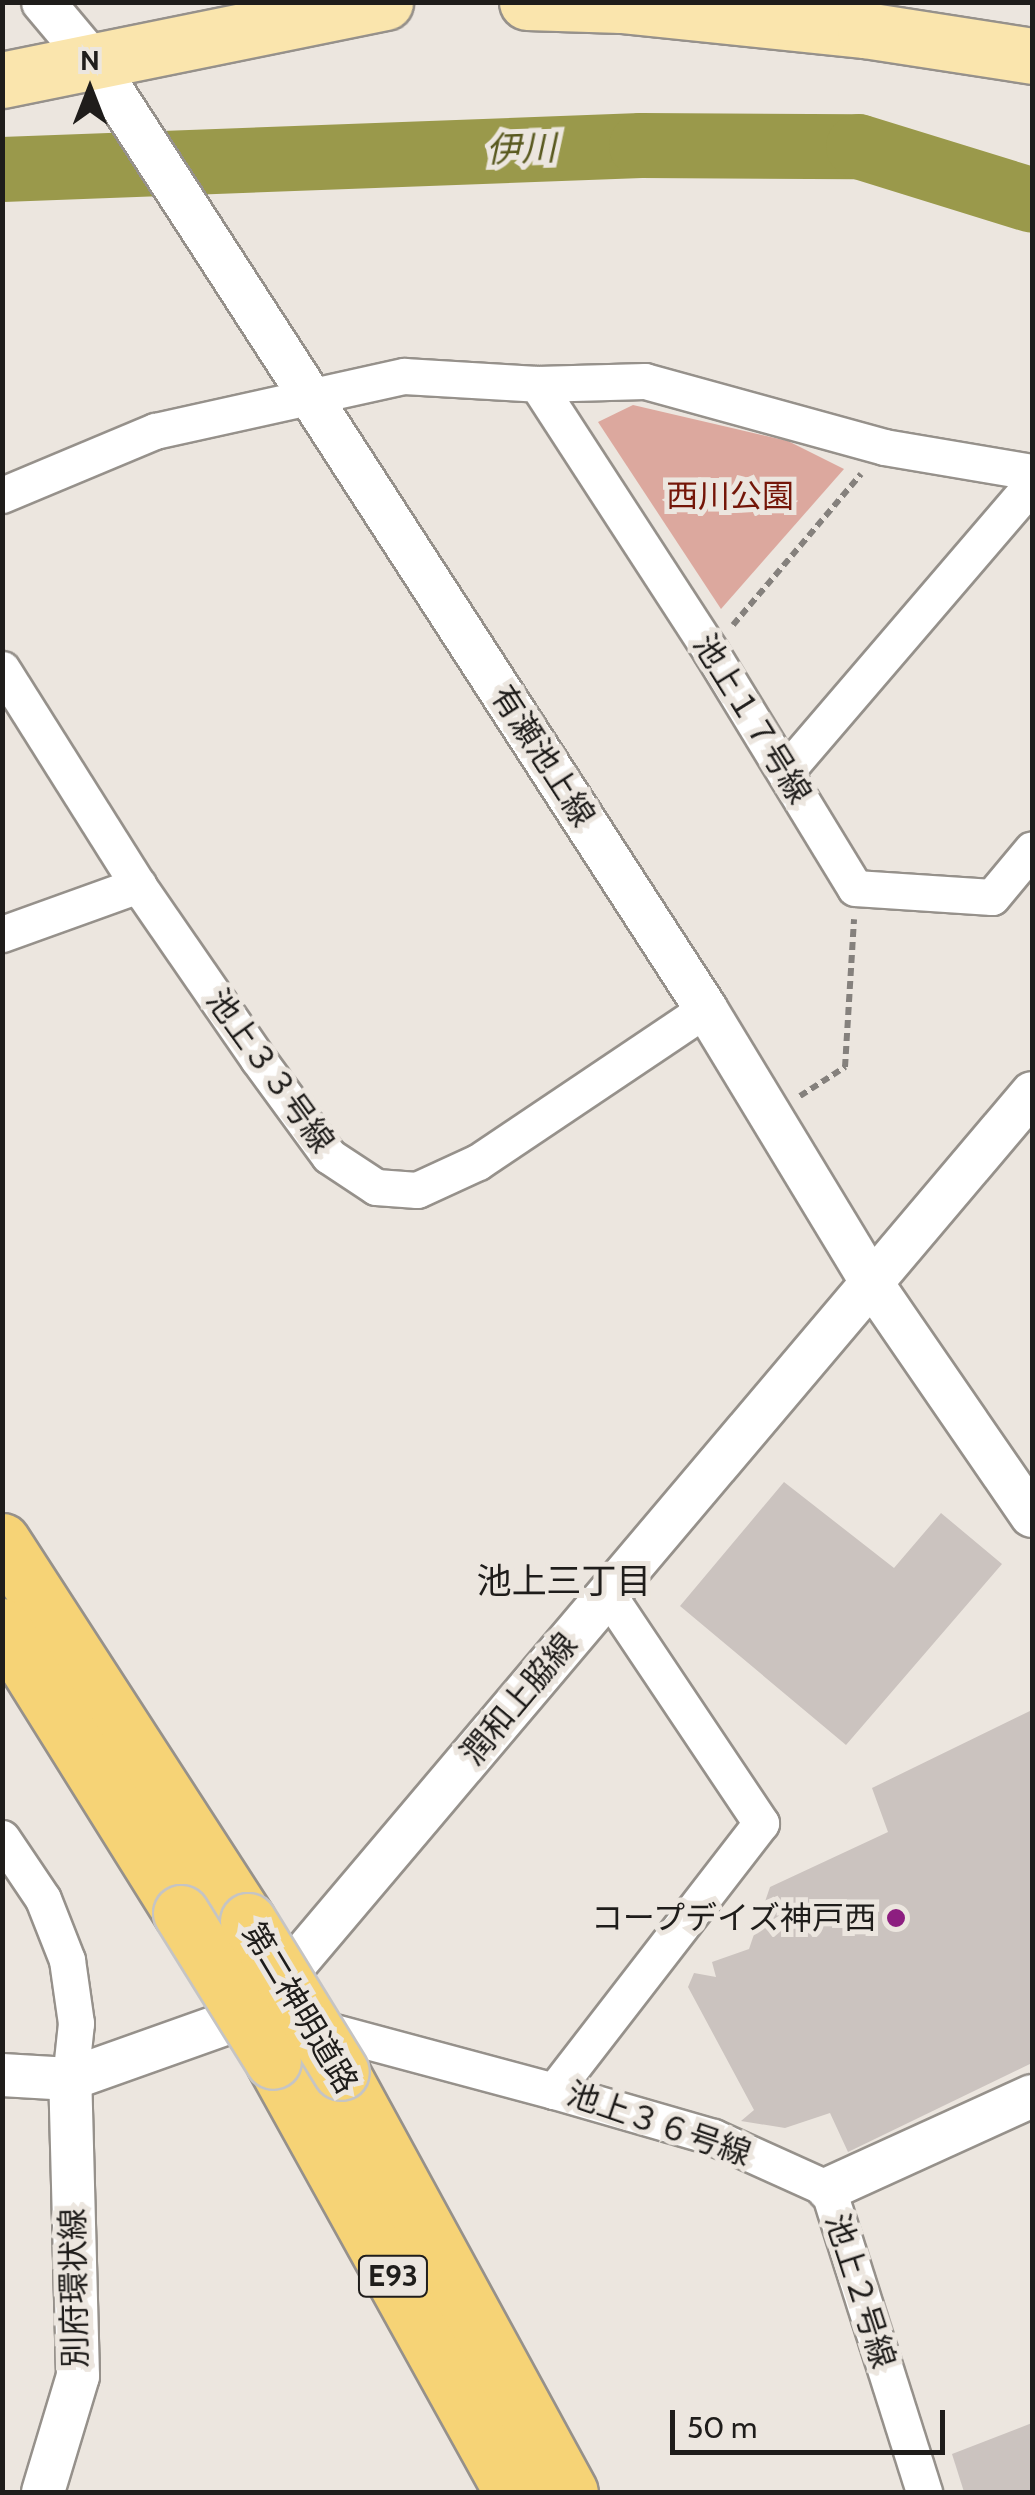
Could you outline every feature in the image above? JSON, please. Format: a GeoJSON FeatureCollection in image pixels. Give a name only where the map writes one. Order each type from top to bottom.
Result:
{"type":"FeatureCollection","features":[{"type":"Feature","properties":{"kind":"highway","name":"第二神明道路"},"geometry":{"type":"LineString","coordinates":[[2,1541],[248,1921],[340,2072],[570,2492]]}},
{"type":"Feature","properties":{"kind":"highway","name":"第二神明道路"},"geometry":{"type":"LineString","coordinates":[[2,1626],[263,2037],[512,2492]]}},
{"type":"Feature","properties":{"kind":"main road"},"geometry":{"type":"LineString","coordinates":[[2,80],[105,80],[386,2]]}},
{"type":"Feature","properties":{"kind":"main road"},"geometry":{"type":"LineString","coordinates":[[527,2],[622,4],[809,24],[1032,56]]}},
{"type":"Feature","properties":{"kind":"street","name":"有瀬池上線"},"geometry":{"type":"LineString","coordinates":[[43,2],[105,80],[706,1009],[873,1284],[1032,1516]]}},
{"type":"Feature","properties":{"kind":"street"},"geometry":{"type":"LineString","coordinates":[[2,495],[154,431],[304,388],[404,376],[537,384],[645,381],[884,447],[1032,472]]}},
{"type":"Feature","properties":{"kind":"street","name":"池上１７号線"},"geometry":{"type":"LineString","coordinates":[[537,384],[711,652],[855,888]]}},
{"type":"Feature","properties":{"kind":"street"},"geometry":{"type":"LineString","coordinates":[[786,771],[1032,484]]}},
{"type":"Feature","properties":{"kind":"street","name":"池上３３号線"},"geometry":{"type":"LineString","coordinates":[[2,669],[138,885],[329,1156],[376,1187],[417,1190],[478,1162],[706,1009]]}},
{"type":"Feature","properties":{"kind":"street"},"geometry":{"type":"LineString","coordinates":[[855,888],[992,898],[1032,849]]}},
{"type":"Feature","properties":{"kind":"street"},"geometry":{"type":"LineString","coordinates":[[2,934],[138,885]]}},
{"type":"Feature","properties":{"kind":"street","name":"潤和上脇線"},"geometry":{"type":"LineString","coordinates":[[263,2037],[607,1593],[1032,1093]]}},
{"type":"Feature","properties":{"kind":"street","name":"池上３６号線"},"geometry":{"type":"LineString","coordinates":[[607,1593],[762,1823],[554,2091],[713,2137],[828,2189]]}},
{"type":"Feature","properties":{"kind":"street"},"geometry":{"type":"LineString","coordinates":[[2,1838],[43,1898],[67,1960],[76,2023],[70,2079]]}},
{"type":"Feature","properties":{"kind":"street"},"geometry":{"type":"LineString","coordinates":[[2,2075],[70,2079],[263,2037],[353,2034],[554,2091]]}},
{"type":"Feature","properties":{"kind":"street","name":"別府環状線"},"geometry":{"type":"LineString","coordinates":[[43,2492],[78,2376],[70,2079]]}},
{"type":"Feature","properties":{"kind":"street","name":"池上２号線"},"geometry":{"type":"LineString","coordinates":[[924,2492],[828,2189],[1032,2096]]}},
{"type":"Feature","properties":{"kind":"path"},"geometry":{"type":"LineString","coordinates":[[711,652],[884,447]]}},
{"type":"Feature","properties":{"kind":"path"},"geometry":{"type":"LineString","coordinates":[[770,1114],[845,1068],[855,888]]}},
{"type":"Feature","properties":{"kind":"green space","name":"西川公園"},"geometry":{"type":"Polygon","coordinates":[[[633,405],[788,441],[844,469],[721,609],[598,422],[633,405]]]}},
{"type":"Feature","properties":{"kind":"building"},"geometry":{"type":"Polygon","coordinates":[[[784,1482],[894,1568],[941,1513],[1002,1564],[846,1745],[680,1606],[784,1482]]]}},
{"type":"Feature","properties":{"kind":"building","name":"コープデイズ神戸西"},"geometry":{"type":"Polygon","coordinates":[[[1032,1710],[1032,2063],[848,2152],[830,2113],[785,2128],[741,2121],[754,2110],[688,1987],[694,1973],[716,1977],[712,1962],[749,1949],[770,1887],[888,1832],[872,1788],[1032,1710]]]}},
{"type":"Feature","properties":{"kind":"building"},"geometry":{"type":"Polygon","coordinates":[[[1032,2423],[1032,2492],[964,2492],[952,2454],[1032,2423]]]}},
{"type":"Feature","properties":{"kind":"waterway","name":"伊川"},"geometry":{"type":"LineString","coordinates":[[2,169],[641,145],[858,146],[1032,200]]}},
{"type":"Feature","properties":{"kind":"place","name":"コープデイズ神戸西"},"geometry":{"type":"Point","coordinates":[896,1918]}},
{"type":"Feature","properties":{"kind":"district","name":"池上三丁目"},"geometry":{"type":"Point","coordinates":[564,1581]}}]}
